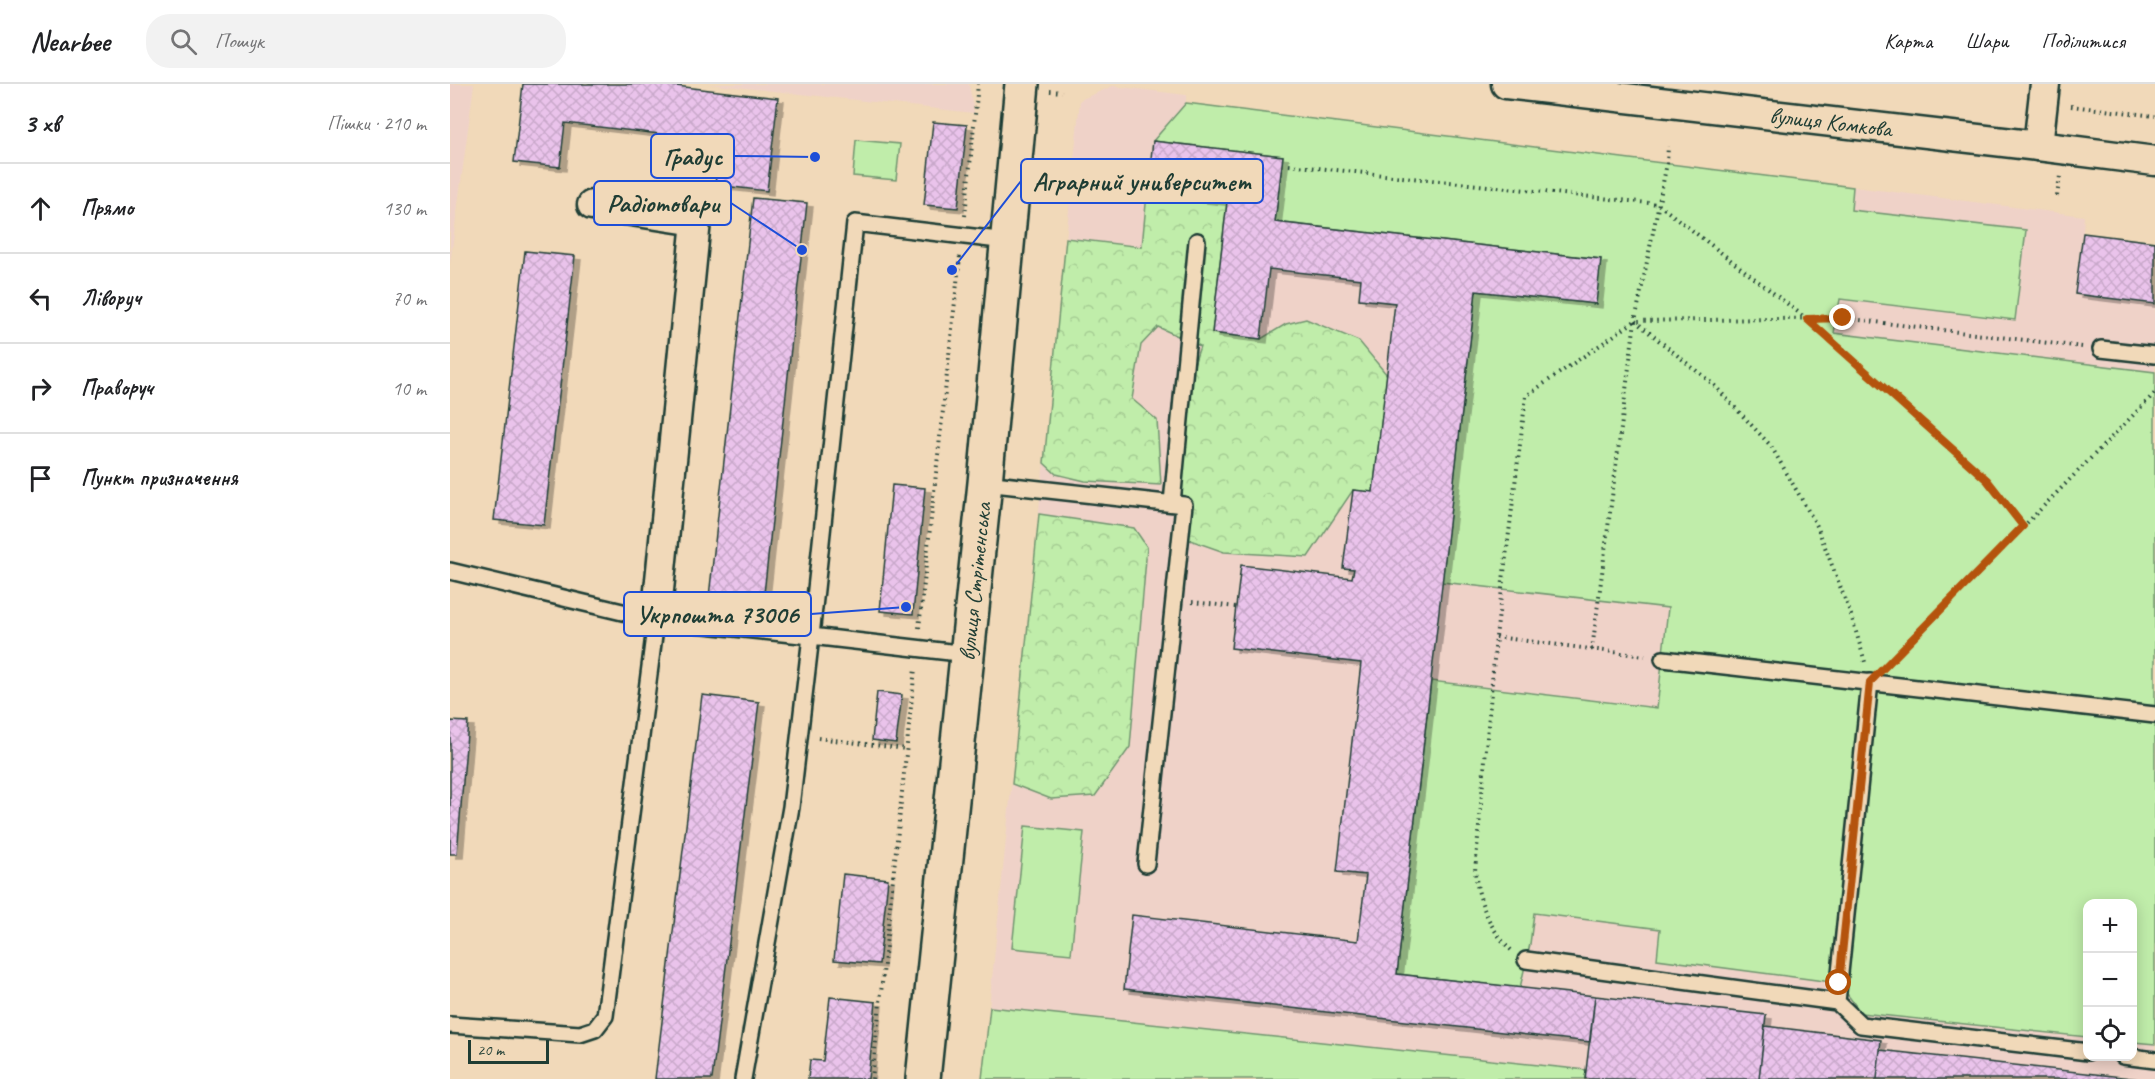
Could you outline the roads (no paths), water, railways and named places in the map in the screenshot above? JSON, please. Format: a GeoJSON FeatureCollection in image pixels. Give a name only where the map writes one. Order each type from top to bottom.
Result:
{"type":"FeatureCollection","features":[{"type":"Feature","properties":{"kind":"main road","name":"вулиця Стрітенська"},"geometry":{"type":"LineString","coordinates":[[923,1079],[985,483],[1022,84]]}},
{"type":"Feature","properties":{"kind":"street","name":"вулиця Комкова"},"geometry":{"type":"LineString","coordinates":[[1506,84],[1573,88],[2155,161]]}},
{"type":"Feature","properties":{"kind":"street"},"geometry":{"type":"LineString","coordinates":[[2038,146],[2044,93]]}},
{"type":"Feature","properties":{"kind":"street"},"geometry":{"type":"LineString","coordinates":[[592,205],[696,221],[656,620]]}},
{"type":"Feature","properties":{"kind":"lane"},"geometry":{"type":"LineString","coordinates":[[743,1079],[791,807],[855,223],[1008,241]]}},
{"type":"Feature","properties":{"kind":"lane"},"geometry":{"type":"LineString","coordinates":[[1172,503],[1197,241]]}},
{"type":"Feature","properties":{"kind":"lane"},"geometry":{"type":"LineString","coordinates":[[2101,349],[2155,355]]}},
{"type":"Feature","properties":{"kind":"lane"},"geometry":{"type":"LineString","coordinates":[[985,483],[1184,505],[1146,864]]}},
{"type":"Feature","properties":{"kind":"lane"},"geometry":{"type":"LineString","coordinates":[[450,571],[656,620],[967,654]]}},
{"type":"Feature","properties":{"kind":"lane"},"geometry":{"type":"LineString","coordinates":[[450,1025],[580,1034],[595,1029],[605,1016],[656,620]]}},
{"type":"Feature","properties":{"kind":"lane"},"geometry":{"type":"LineString","coordinates":[[1663,659],[2155,715]]}},
{"type":"Feature","properties":{"kind":"lane"},"geometry":{"type":"LineString","coordinates":[[1837,1002],[1870,682]]}},
{"type":"Feature","properties":{"kind":"lane"},"geometry":{"type":"LineString","coordinates":[[1526,960],[1837,1002],[1861,1024],[2083,1051]]}},
{"type":"Feature","properties":{"kind":"lane"},"geometry":{"type":"LineString","coordinates":[[2137,1058],[2155,1060]]}},
{"type":"Feature","properties":{"kind":"place","name":"Градус"},"geometry":{"type":"Point","coordinates":[815,157]}},
{"type":"Feature","properties":{"kind":"place","name":"Радіотовари"},"geometry":{"type":"Point","coordinates":[802,250]}},
{"type":"Feature","properties":{"kind":"place","name":"Аграрний университет"},"geometry":{"type":"Point","coordinates":[952,270]}},
{"type":"Feature","properties":{"kind":"place","name":"Укрпошта 73006"},"geometry":{"type":"Point","coordinates":[906,607]}}]}
